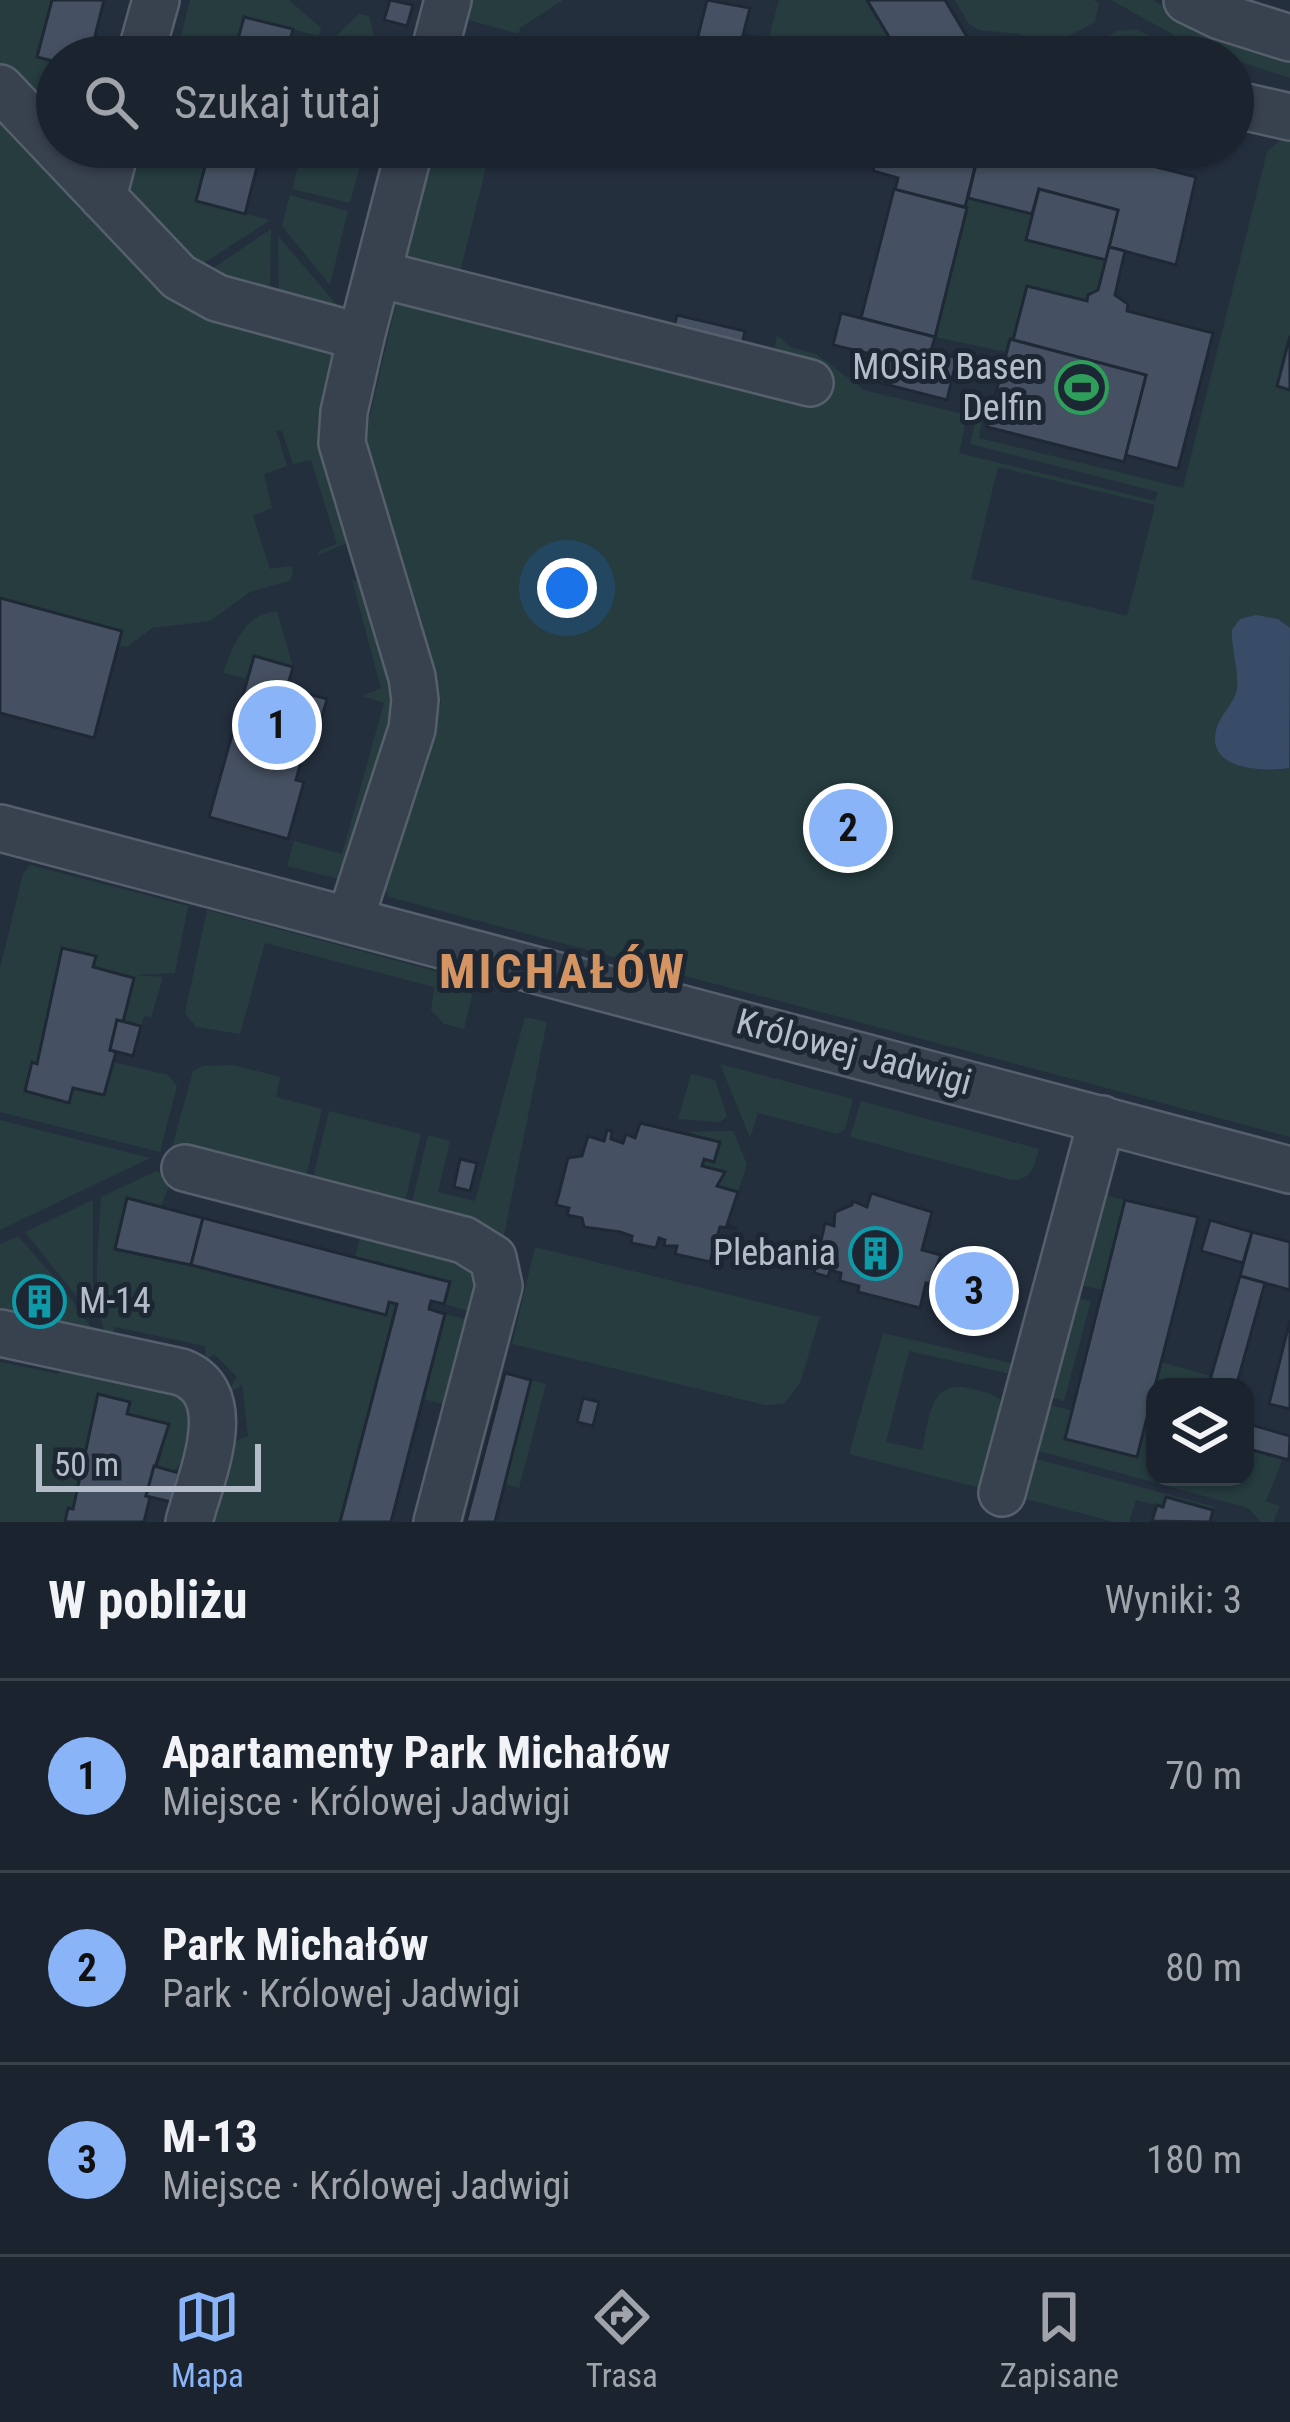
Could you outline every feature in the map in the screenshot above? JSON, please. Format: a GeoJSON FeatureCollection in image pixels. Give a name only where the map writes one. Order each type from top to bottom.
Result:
{"type":"FeatureCollection","features":[{"type":"Feature","properties":{"kind":"street"},"geometry":{"type":"LineString","coordinates":[[146,36],[156,0]]}},
{"type":"Feature","properties":{"kind":"street"},"geometry":{"type":"LineString","coordinates":[[439,36],[448,0]]}},
{"type":"Feature","properties":{"kind":"street"},"geometry":{"type":"LineString","coordinates":[[1187,0],[1246,26],[1290,38]]}},
{"type":"Feature","properties":{"kind":"street"},"geometry":{"type":"LineString","coordinates":[[0,88],[36,126]]}},
{"type":"Feature","properties":{"kind":"street"},"geometry":{"type":"LineString","coordinates":[[1254,109],[1290,117]]}},
{"type":"Feature","properties":{"kind":"street"},"geometry":{"type":"LineString","coordinates":[[76,168],[165,264],[196,287],[217,298],[361,337]]}},
{"type":"Feature","properties":{"kind":"street"},"geometry":{"type":"LineString","coordinates":[[103,197],[111,168]]}},
{"type":"Feature","properties":{"kind":"street"},"geometry":{"type":"LineString","coordinates":[[350,920],[412,729],[415,700],[343,454],[344,412],[405,168]]}},
{"type":"Feature","properties":{"kind":"street"},"geometry":{"type":"LineString","coordinates":[[378,274],[810,383]]}},
{"type":"Feature","properties":{"kind":"street","name":"Królowej Jadwigi"},"geometry":{"type":"LineString","coordinates":[[0,828],[1290,1170]]}},
{"type":"Feature","properties":{"kind":"street"},"geometry":{"type":"LineString","coordinates":[[1002,1493],[1102,1119]]}},
{"type":"Feature","properties":{"kind":"street"},"geometry":{"type":"LineString","coordinates":[[185,1168],[464,1240],[493,1258],[499,1286],[436,1522]]}},
{"type":"Feature","properties":{"kind":"street"},"geometry":{"type":"LineString","coordinates":[[0,1333],[181,1372],[202,1384],[214,1414],[189,1522]]}},
{"type":"Feature","properties":{"kind":"green space"},"geometry":{"type":"Polygon","coordinates":[[[0,0],[52,0],[43,36],[36,36],[36,108],[0,68],[0,0]]]}},
{"type":"Feature","properties":{"kind":"green space"},"geometry":{"type":"Polygon","coordinates":[[[190,0],[289,0],[321,28],[319,36],[244,17],[239,36],[181,36],[190,0]]]}},
{"type":"Feature","properties":{"kind":"green space"},"geometry":{"type":"Polygon","coordinates":[[[465,0],[563,0],[520,28],[519,34],[465,19],[465,0]]]}},
{"type":"Feature","properties":{"kind":"green space"},"geometry":{"type":"Polygon","coordinates":[[[779,0],[867,0],[888,36],[769,36],[779,0]]]}},
{"type":"Feature","properties":{"kind":"green space"},"geometry":{"type":"Polygon","coordinates":[[[955,0],[1099,3],[1095,22],[1069,36],[1023,36],[979,30],[969,24],[955,0]]]}},
{"type":"Feature","properties":{"kind":"green space"},"geometry":{"type":"Polygon","coordinates":[[[1111,0],[1153,0],[1240,36],[1176,36],[1111,0]]]}},
{"type":"Feature","properties":{"kind":"green space"},"geometry":{"type":"Polygon","coordinates":[[[359,14],[369,16],[374,36],[336,36],[359,14]]]}},
{"type":"Feature","properties":{"kind":"green space"},"geometry":{"type":"Polygon","coordinates":[[[1136,29],[1150,36],[1108,36],[1136,29]]]}},
{"type":"Feature","properties":{"kind":"green space"},"geometry":{"type":"Polygon","coordinates":[[[1254,41],[1290,54],[1290,78],[1254,66],[1254,41]]]}},
{"type":"Feature","properties":{"kind":"green space"},"geometry":{"type":"Polygon","coordinates":[[[0,102],[36,141],[36,168],[61,168],[158,274],[335,344],[352,541],[318,555],[337,544],[311,460],[293,464],[282,431],[276,430],[287,466],[264,474],[272,508],[253,516],[270,569],[291,566],[289,581],[250,592],[210,621],[152,628],[127,647],[119,645],[122,631],[0,598],[0,102]]]}},
{"type":"Feature","properties":{"kind":"green space"},"geometry":{"type":"Polygon","coordinates":[[[1285,135],[1290,136],[1290,336],[1277,386],[1290,390],[1290,1137],[389,897],[385,889],[430,753],[441,702],[414,600],[363,445],[397,299],[771,363],[777,335],[790,347],[816,354],[864,390],[967,415],[959,453],[1155,501],[1158,492],[970,444],[979,406],[985,407],[979,438],[1183,488],[1267,152],[1285,135]],[[998,467],[971,579],[1127,616],[1155,505],[998,467]]]}},
{"type":"Feature","properties":{"kind":"green space"},"geometry":{"type":"Polygon","coordinates":[[[205,168],[196,201],[270,220],[192,271],[126,205],[123,171],[205,168]]]}},
{"type":"Feature","properties":{"kind":"green space"},"geometry":{"type":"Polygon","coordinates":[[[298,168],[359,168],[350,203],[292,189],[298,168]]]}},
{"type":"Feature","properties":{"kind":"green space"},"geometry":{"type":"Polygon","coordinates":[[[423,168],[486,168],[457,285],[409,266],[404,255],[423,168]]]}},
{"type":"Feature","properties":{"kind":"green space"},"geometry":{"type":"Polygon","coordinates":[[[290,195],[348,211],[330,285],[282,226],[290,195]]]}},
{"type":"Feature","properties":{"kind":"green space"},"geometry":{"type":"Polygon","coordinates":[[[968,198],[1032,214],[1027,240],[1106,260],[1098,290],[1087,301],[1009,340],[1006,352],[935,337],[968,198]]]}},
{"type":"Feature","properties":{"kind":"green space"},"geometry":{"type":"Polygon","coordinates":[[[271,229],[270,300],[200,277],[271,229]]]}},
{"type":"Feature","properties":{"kind":"green space"},"geometry":{"type":"Polygon","coordinates":[[[278,236],[343,312],[279,303],[278,236]]]}},
{"type":"Feature","properties":{"kind":"green space"},"geometry":{"type":"Polygon","coordinates":[[[352,580],[360,582],[401,703],[347,881],[287,866],[294,841],[342,854],[384,703],[362,696],[381,688],[352,580]]]}},
{"type":"Feature","properties":{"kind":"green space"},"geometry":{"type":"Polygon","coordinates":[[[277,611],[293,667],[255,657],[248,679],[223,673],[248,625],[277,611]]]}},
{"type":"Feature","properties":{"kind":"green space"},"geometry":{"type":"Polygon","coordinates":[[[30,865],[188,906],[175,973],[135,975],[163,977],[151,1018],[144,1016],[141,1026],[123,1022],[133,978],[93,967],[95,956],[62,948],[37,1064],[32,1063],[25,1091],[69,1103],[73,1088],[104,1095],[113,1062],[168,1075],[177,1086],[160,1152],[0,1112],[0,968],[23,874],[30,865]]]}},
{"type":"Feature","properties":{"kind":"green space"},"geometry":{"type":"Polygon","coordinates":[[[207,910],[465,979],[472,996],[464,1029],[444,1024],[431,1010],[434,987],[265,943],[240,1034],[196,1027],[185,1013],[207,910]]]}},
{"type":"Feature","properties":{"kind":"green space"},"geometry":{"type":"Polygon","coordinates":[[[525,1017],[547,1022],[503,1240],[409,1215],[428,1135],[450,1141],[438,1192],[475,1201],[525,1017]]]}},
{"type":"Feature","properties":{"kind":"green space"},"geometry":{"type":"Polygon","coordinates":[[[720,1064],[853,1099],[845,1129],[838,1134],[758,1113],[750,1138],[720,1064]]]}},
{"type":"Feature","properties":{"kind":"green space"},"geometry":{"type":"Polygon","coordinates":[[[233,1065],[280,1077],[276,1097],[322,1109],[303,1189],[170,1154],[193,1071],[233,1065]]]}},
{"type":"Feature","properties":{"kind":"green space"},"geometry":{"type":"Polygon","coordinates":[[[691,1074],[715,1080],[727,1116],[720,1122],[678,1119],[691,1074]]]}},
{"type":"Feature","properties":{"kind":"green space"},"geometry":{"type":"Polygon","coordinates":[[[861,1101],[1039,1149],[1034,1166],[1024,1177],[1012,1180],[850,1137],[861,1101]]]}},
{"type":"Feature","properties":{"kind":"green space"},"geometry":{"type":"Polygon","coordinates":[[[329,1111],[421,1134],[402,1214],[310,1190],[329,1111]]]}},
{"type":"Feature","properties":{"kind":"green space"},"geometry":{"type":"Polygon","coordinates":[[[0,1120],[150,1158],[0,1230],[0,1120]]]}},
{"type":"Feature","properties":{"kind":"green space"},"geometry":{"type":"Polygon","coordinates":[[[733,1131],[747,1164],[738,1192],[717,1186],[724,1172],[702,1166],[704,1159],[714,1161],[719,1142],[688,1132],[733,1131]]]}},
{"type":"Feature","properties":{"kind":"green space"},"geometry":{"type":"Polygon","coordinates":[[[156,1171],[173,1176],[161,1207],[127,1199],[115,1249],[385,1315],[389,1302],[397,1304],[340,1522],[201,1522],[220,1447],[248,1436],[242,1385],[225,1396],[237,1377],[214,1354],[206,1360],[205,1346],[115,1327],[111,1341],[100,1312],[101,1197],[156,1171]]]}},
{"type":"Feature","properties":{"kind":"green space"},"geometry":{"type":"Polygon","coordinates":[[[1106,1195],[1125,1200],[1103,1290],[1079,1285],[1106,1195]]]}},
{"type":"Feature","properties":{"kind":"green space"},"geometry":{"type":"Polygon","coordinates":[[[93,1200],[93,1317],[25,1232],[93,1200]]]}},
{"type":"Feature","properties":{"kind":"green space"},"geometry":{"type":"Polygon","coordinates":[[[364,1224],[480,1263],[472,1312],[444,1304],[449,1283],[355,1257],[364,1224]]]}},
{"type":"Feature","properties":{"kind":"green space"},"geometry":{"type":"Polygon","coordinates":[[[18,1236],[64,1289],[103,1345],[0,1323],[0,1244],[18,1236]]]}},
{"type":"Feature","properties":{"kind":"green space"},"geometry":{"type":"Polygon","coordinates":[[[535,1247],[820,1317],[800,1383],[784,1404],[765,1405],[512,1344],[535,1247]]]}},
{"type":"Feature","properties":{"kind":"green space"},"geometry":{"type":"Polygon","coordinates":[[[1076,1297],[1091,1301],[1064,1401],[1050,1397],[1076,1297]]]}},
{"type":"Feature","properties":{"kind":"green space"},"geometry":{"type":"Polygon","coordinates":[[[445,1314],[469,1320],[447,1405],[423,1399],[445,1314]]]}},
{"type":"Feature","properties":{"kind":"green space"},"geometry":{"type":"Polygon","coordinates":[[[883,1333],[1015,1364],[1018,1371],[1006,1373],[909,1351],[886,1442],[922,1450],[933,1405],[945,1390],[968,1388],[992,1395],[1005,1403],[992,1491],[849,1454],[883,1333]]]}},
{"type":"Feature","properties":{"kind":"green space"},"geometry":{"type":"Polygon","coordinates":[[[63,1356],[195,1392],[182,1460],[174,1471],[158,1467],[169,1424],[127,1414],[129,1402],[98,1395],[73,1509],[68,1509],[65,1522],[0,1522],[0,1362],[59,1374],[63,1356]]]}},
{"type":"Feature","properties":{"kind":"green space"},"geometry":{"type":"Polygon","coordinates":[[[1161,1362],[1211,1376],[1146,1378],[1146,1480],[1035,1450],[1047,1404],[1072,1411],[1161,1362]]]}},
{"type":"Feature","properties":{"kind":"green space"},"geometry":{"type":"Polygon","coordinates":[[[531,1380],[546,1384],[519,1488],[505,1484],[531,1380]]]}},
{"type":"Feature","properties":{"kind":"green space"},"geometry":{"type":"Polygon","coordinates":[[[1254,1450],[1283,1458],[1266,1501],[1280,1506],[1273,1522],[1261,1522],[1248,1508],[1167,1486],[1254,1486],[1254,1450]]]}},
{"type":"Feature","properties":{"kind":"green space"},"geometry":{"type":"Polygon","coordinates":[[[1033,1458],[1215,1507],[1167,1497],[1163,1507],[1136,1500],[1129,1522],[1115,1522],[1022,1498],[1033,1458]]]}},
{"type":"Feature","properties":{"kind":"water"},"geometry":{"type":"Polygon","coordinates":[[[1256,615],[1278,619],[1290,628],[1289,768],[1239,766],[1220,754],[1215,744],[1218,725],[1237,688],[1232,630],[1240,619],[1256,615]]]}},
{"type":"Feature","properties":{"kind":"building"},"geometry":{"type":"Polygon","coordinates":[[[52,0],[104,0],[95,36],[43,36],[52,0]]]}},
{"type":"Feature","properties":{"kind":"building"},"geometry":{"type":"Polygon","coordinates":[[[390,0],[413,5],[407,26],[384,20],[390,0]]]}},
{"type":"Feature","properties":{"kind":"building"},"geometry":{"type":"Polygon","coordinates":[[[707,0],[750,8],[743,35],[748,36],[698,36],[707,0]]]}},
{"type":"Feature","properties":{"kind":"building"},"geometry":{"type":"Polygon","coordinates":[[[867,0],[945,0],[966,36],[888,36],[867,0]]]}},
{"type":"Feature","properties":{"kind":"building"},"geometry":{"type":"Polygon","coordinates":[[[244,17],[293,29],[291,36],[239,36],[244,17]]]}},
{"type":"Feature","properties":{"kind":"building"},"geometry":{"type":"Polygon","coordinates":[[[205,168],[257,168],[245,214],[196,201],[205,168]]]}},
{"type":"Feature","properties":{"kind":"building"},"geometry":{"type":"Polygon","coordinates":[[[975,168],[965,207],[895,190],[898,178],[873,171],[975,168]]]}},
{"type":"Feature","properties":{"kind":"building"},"geometry":{"type":"Polygon","coordinates":[[[975,168],[1161,168],[1196,177],[1176,265],[1109,247],[1118,210],[1039,189],[1032,214],[968,198],[975,168]]]}},
{"type":"Feature","properties":{"kind":"building"},"geometry":{"type":"Polygon","coordinates":[[[894,189],[967,208],[935,337],[861,318],[894,189]]]}},
{"type":"Feature","properties":{"kind":"building"},"geometry":{"type":"Polygon","coordinates":[[[1039,189],[1118,210],[1106,260],[1026,240],[1039,189]]]}},
{"type":"Feature","properties":{"kind":"building"},"geometry":{"type":"Polygon","coordinates":[[[1109,247],[1125,251],[1115,295],[1128,304],[1127,311],[1213,333],[1178,469],[1125,455],[1146,375],[1013,340],[1027,286],[1087,301],[1098,290],[1109,247]]]}},
{"type":"Feature","properties":{"kind":"building"},"geometry":{"type":"Polygon","coordinates":[[[841,313],[935,337],[931,351],[957,358],[947,400],[865,379],[871,354],[833,345],[841,313]]]}},
{"type":"Feature","properties":{"kind":"building"},"geometry":{"type":"Polygon","coordinates":[[[677,315],[745,331],[740,354],[671,338],[677,315]]]}},
{"type":"Feature","properties":{"kind":"building"},"geometry":{"type":"Polygon","coordinates":[[[1290,336],[1290,390],[1277,386],[1290,336]]]}},
{"type":"Feature","properties":{"kind":"building"},"geometry":{"type":"Polygon","coordinates":[[[1010,339],[1146,375],[1124,462],[987,427],[1010,339]]]}},
{"type":"Feature","properties":{"kind":"building"},"geometry":{"type":"Polygon","coordinates":[[[0,598],[122,631],[94,738],[0,713],[0,598]]]}},
{"type":"Feature","properties":{"kind":"building"},"geometry":{"type":"Polygon","coordinates":[[[254,656],[293,667],[287,688],[327,699],[312,753],[304,751],[296,780],[304,782],[288,839],[209,817],[254,656]]]}},
{"type":"Feature","properties":{"kind":"building"},"geometry":{"type":"Polygon","coordinates":[[[62,948],[96,956],[93,967],[134,978],[123,1022],[117,1020],[110,1050],[116,1052],[104,1095],[73,1088],[69,1103],[25,1091],[32,1062],[37,1064],[62,948]]]}},
{"type":"Feature","properties":{"kind":"building"},"geometry":{"type":"Polygon","coordinates":[[[117,1020],[141,1026],[133,1056],[110,1050],[117,1020]]]}},
{"type":"Feature","properties":{"kind":"building"},"geometry":{"type":"Polygon","coordinates":[[[640,1123],[720,1142],[714,1162],[704,1159],[702,1166],[725,1172],[717,1186],[738,1192],[727,1225],[737,1229],[720,1227],[710,1262],[675,1254],[677,1246],[664,1246],[665,1240],[659,1238],[656,1248],[631,1243],[632,1236],[620,1232],[584,1227],[582,1218],[567,1215],[569,1208],[556,1205],[568,1158],[582,1156],[588,1136],[604,1141],[607,1130],[612,1131],[611,1139],[623,1143],[626,1134],[635,1138],[640,1123]]]}},
{"type":"Feature","properties":{"kind":"building"},"geometry":{"type":"Polygon","coordinates":[[[460,1159],[477,1163],[470,1191],[454,1187],[460,1159]]]}},
{"type":"Feature","properties":{"kind":"building","name":"Plebania"},"geometry":{"type":"Polygon","coordinates":[[[871,1193],[932,1212],[922,1250],[941,1255],[931,1281],[935,1286],[926,1283],[920,1308],[858,1292],[859,1286],[840,1281],[841,1273],[830,1270],[828,1277],[814,1273],[825,1223],[834,1226],[835,1212],[853,1201],[867,1207],[871,1193]]]}},
{"type":"Feature","properties":{"kind":"building"},"geometry":{"type":"Polygon","coordinates":[[[127,1198],[203,1218],[191,1265],[115,1249],[127,1198]]]}},
{"type":"Feature","properties":{"kind":"building"},"geometry":{"type":"Polygon","coordinates":[[[1125,1200],[1198,1217],[1157,1378],[1146,1378],[1146,1422],[1137,1457],[1065,1439],[1125,1200]]]}},
{"type":"Feature","properties":{"kind":"building"},"geometry":{"type":"Polygon","coordinates":[[[203,1218],[450,1282],[444,1304],[431,1301],[429,1309],[445,1314],[391,1522],[340,1522],[397,1304],[389,1302],[386,1315],[191,1265],[203,1218]]]}},
{"type":"Feature","properties":{"kind":"building"},"geometry":{"type":"Polygon","coordinates":[[[1210,1220],[1252,1232],[1243,1263],[1201,1251],[1210,1220]]]}},
{"type":"Feature","properties":{"kind":"building"},"geometry":{"type":"Polygon","coordinates":[[[1252,1232],[1290,1242],[1290,1290],[1240,1276],[1252,1232]]]}},
{"type":"Feature","properties":{"kind":"building"},"geometry":{"type":"Polygon","coordinates":[[[1240,1276],[1265,1283],[1239,1378],[1211,1378],[1240,1276]]]}},
{"type":"Feature","properties":{"kind":"building"},"geometry":{"type":"Polygon","coordinates":[[[964,1277],[988,1282],[983,1305],[959,1300],[964,1277]]]}},
{"type":"Feature","properties":{"kind":"building","name":"M-14"},"geometry":{"type":"Polygon","coordinates":[[[31,1285],[55,1290],[49,1317],[25,1311],[31,1285]]]}},
{"type":"Feature","properties":{"kind":"building"},"geometry":{"type":"Polygon","coordinates":[[[1290,1320],[1290,1409],[1269,1404],[1290,1320]]]}},
{"type":"Feature","properties":{"kind":"building"},"geometry":{"type":"Polygon","coordinates":[[[505,1373],[531,1380],[495,1522],[466,1522],[505,1373]]]}},
{"type":"Feature","properties":{"kind":"building"},"geometry":{"type":"Polygon","coordinates":[[[98,1394],[130,1402],[127,1414],[169,1424],[146,1496],[150,1497],[144,1522],[65,1522],[68,1508],[73,1509],[98,1394]]]}},
{"type":"Feature","properties":{"kind":"building"},"geometry":{"type":"Polygon","coordinates":[[[583,1398],[599,1402],[593,1426],[577,1422],[583,1398]]]}},
{"type":"Feature","properties":{"kind":"building"},"geometry":{"type":"Polygon","coordinates":[[[1254,1426],[1290,1436],[1289,1460],[1254,1450],[1254,1426]]]}},
{"type":"Feature","properties":{"kind":"building"},"geometry":{"type":"Polygon","coordinates":[[[154,1466],[179,1473],[171,1502],[146,1496],[154,1466]]]}},
{"type":"Feature","properties":{"kind":"building"},"geometry":{"type":"Polygon","coordinates":[[[1166,1497],[1213,1510],[1210,1522],[1152,1521],[1157,1505],[1163,1507],[1166,1497]]]}},
{"type":"Feature","properties":{"kind":"place","name":"MOSiR Basen Delfin"},"geometry":{"type":"Point","coordinates":[1082,388]}},
{"type":"Feature","properties":{"kind":"place","name":"Apartamenty Park Michałów"},"geometry":{"type":"Point","coordinates":[277,725]}},
{"type":"Feature","properties":{"kind":"place","name":"Park Michałów"},"geometry":{"type":"Point","coordinates":[848,828]}},
{"type":"Feature","properties":{"kind":"place","name":"Plebania"},"geometry":{"type":"Point","coordinates":[875,1253]}},
{"type":"Feature","properties":{"kind":"place","name":"M-13"},"geometry":{"type":"Point","coordinates":[974,1291]}},
{"type":"Feature","properties":{"kind":"place","name":"M-14"},"geometry":{"type":"Point","coordinates":[40,1301]}},
{"type":"Feature","properties":{"kind":"district","name":"MICHAŁÓW"},"geometry":{"type":"Point","coordinates":[563,971]}}]}
